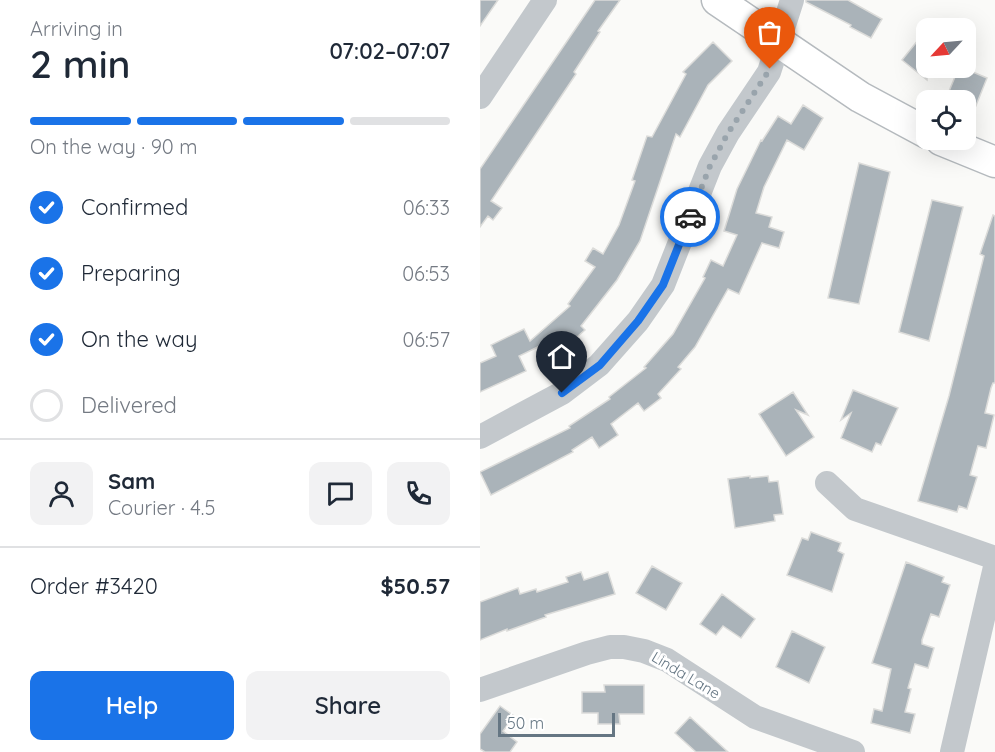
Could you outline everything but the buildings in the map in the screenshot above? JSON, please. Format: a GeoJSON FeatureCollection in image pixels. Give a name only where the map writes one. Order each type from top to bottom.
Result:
{"type":"FeatureCollection","features":[{"type":"Feature","properties":{"kind":"main road"},"geometry":{"type":"LineString","coordinates":[[717,0],[860,97],[916,127]]}},
{"type":"Feature","properties":{"kind":"main road"},"geometry":{"type":"LineString","coordinates":[[966,150],[995,162]]}},
{"type":"Feature","properties":{"kind":"street"},"geometry":{"type":"LineString","coordinates":[[480,97],[545,0]]}},
{"type":"Feature","properties":{"kind":"street"},"geometry":{"type":"LineString","coordinates":[[480,437],[562,393],[600,365],[638,321],[663,285],[710,166],[728,133],[769,72],[792,0]]}},
{"type":"Feature","properties":{"kind":"street"},"geometry":{"type":"LineString","coordinates":[[827,483],[855,509],[995,558]]}},
{"type":"Feature","properties":{"kind":"street"},"geometry":{"type":"LineString","coordinates":[[951,752],[995,567]]}},
{"type":"Feature","properties":{"kind":"street","name":"Linda Lane"},"geometry":{"type":"LineString","coordinates":[[480,690],[587,653],[610,647],[624,647],[645,651],[667,660],[755,717],[853,752]]}},
{"type":"Feature","properties":{"kind":"way so far"},"geometry":{"type":"LineString","coordinates":[[690,217],[710,166],[728,133],[770,69]]}},
{"type":"Feature","properties":{"kind":"route"},"geometry":{"type":"LineString","coordinates":[[562,393],[600,365],[638,321],[663,285],[690,217]]}}]}
